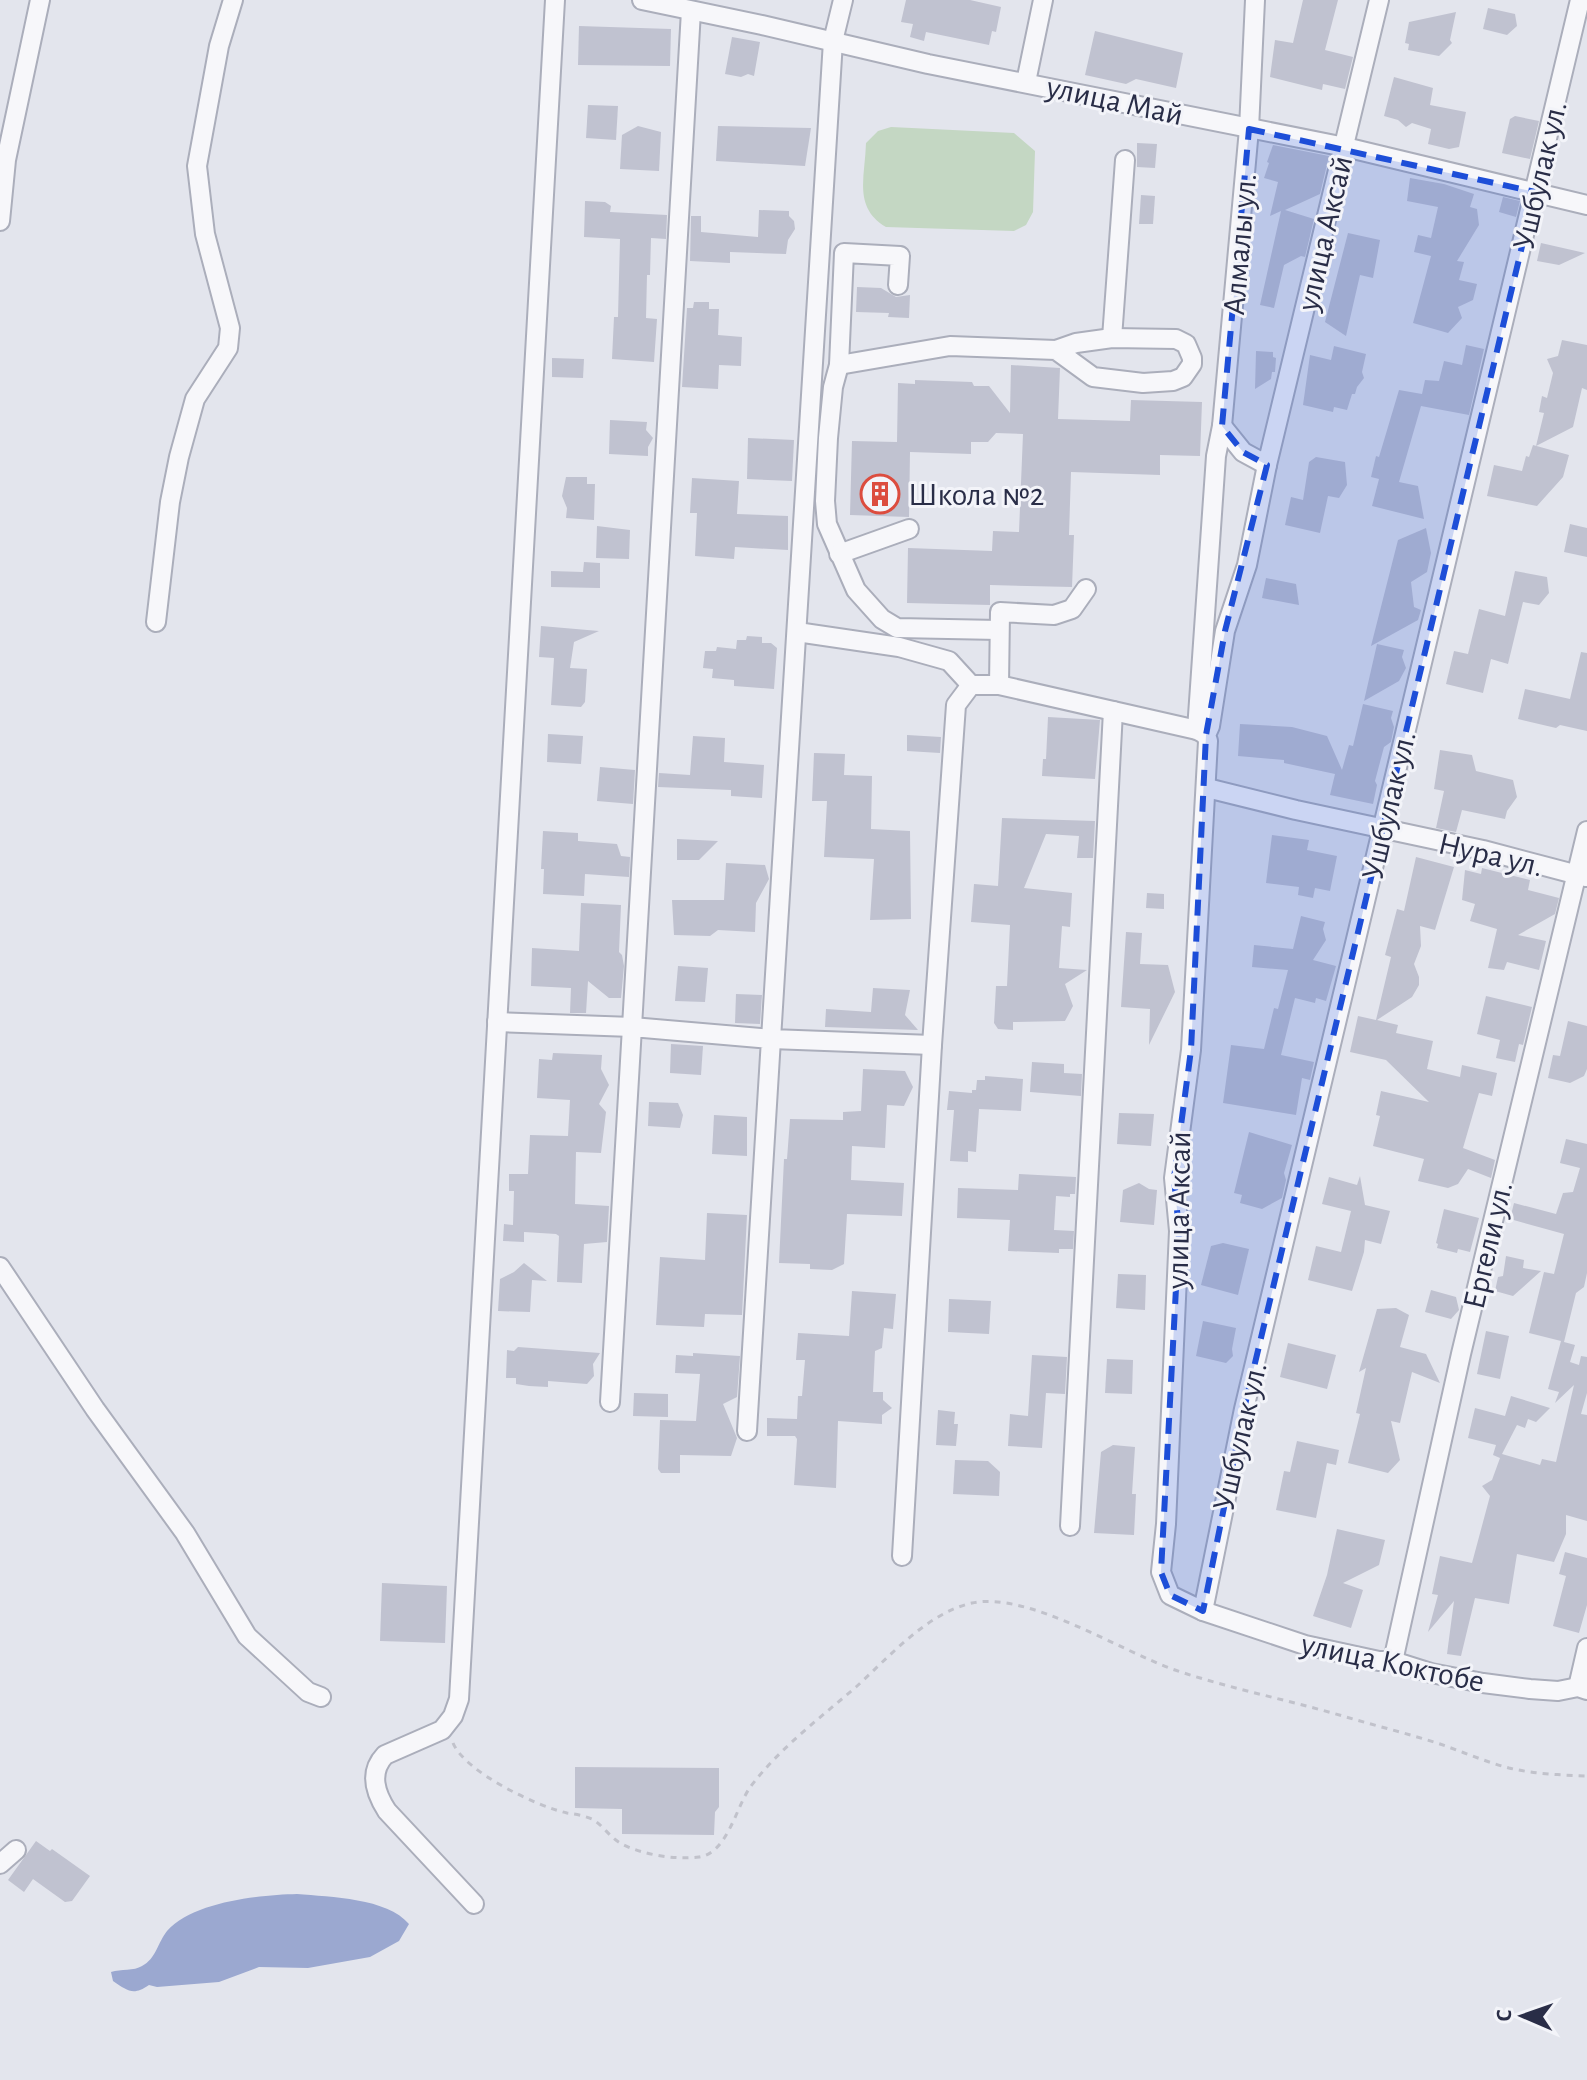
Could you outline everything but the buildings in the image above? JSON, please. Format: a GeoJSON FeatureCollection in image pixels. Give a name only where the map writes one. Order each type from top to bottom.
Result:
{"type":"FeatureCollection","features":[{"type":"Feature","properties":{"kind":"street"},"geometry":{"type":"LineString","coordinates":[[0,221],[6,160],[40,0]]}},
{"type":"Feature","properties":{"kind":"street"},"geometry":{"type":"LineString","coordinates":[[156,622],[170,502],[179,457],[195,399],[228,348],[230,328],[205,234],[197,166],[219,46],[233,0]]}},
{"type":"Feature","properties":{"kind":"street"},"geometry":{"type":"LineString","coordinates":[[474,1904],[387,1811],[377,1795],[375,1784],[379,1761],[385,1755],[442,1730],[449,1723],[459,1699],[555,0]]}},
{"type":"Feature","properties":{"kind":"street","name":"улица Май"},"geometry":{"type":"LineString","coordinates":[[642,0],[928,64],[1345,147],[1587,205]]}},
{"type":"Feature","properties":{"kind":"street"},"geometry":{"type":"LineString","coordinates":[[747,1431],[833,41],[843,0]]}},
{"type":"Feature","properties":{"kind":"street"},"geometry":{"type":"LineString","coordinates":[[1026,82],[1043,0]]}},
{"type":"Feature","properties":{"kind":"street","name":"Алмалы ул."},"geometry":{"type":"LineString","coordinates":[[1201,732],[1216,456],[1222,426],[1249,129],[1255,0]]}},
{"type":"Feature","properties":{"kind":"street","name":"улица Аксай"},"geometry":{"type":"LineString","coordinates":[[1203,1611],[1170,1595],[1161,1572],[1166,1524],[1179,1231],[1174,1178],[1191,1050],[1207,788],[1208,741],[1201,732],[1210,726],[1225,631],[1247,565],[1267,465],[1379,0]]}},
{"type":"Feature","properties":{"kind":"street","name":"Ушбулак ул."},"geometry":{"type":"LineString","coordinates":[[1203,1611],[1244,1409],[1580,0]]}},
{"type":"Feature","properties":{"kind":"street"},"geometry":{"type":"LineString","coordinates":[[610,1402],[691,11]]}},
{"type":"Feature","properties":{"kind":"street"},"geometry":{"type":"LineString","coordinates":[[1112,338],[1125,160]]}},
{"type":"Feature","properties":{"kind":"street"},"geometry":{"type":"LineString","coordinates":[[898,285],[900,256],[844,253],[839,365],[832,399],[825,501],[827,524],[856,590],[882,619],[897,628],[999,630]]}},
{"type":"Feature","properties":{"kind":"street"},"geometry":{"type":"LineString","coordinates":[[839,365],[950,346],[1056,350],[1076,343],[1112,338],[1176,339],[1186,344],[1192,364],[1183,377],[1173,381],[1143,383],[1104,380],[1077,367],[1056,350]]}},
{"type":"Feature","properties":{"kind":"street"},"geometry":{"type":"LineString","coordinates":[[1222,426],[1243,452],[1267,465]]}},
{"type":"Feature","properties":{"kind":"street"},"geometry":{"type":"LineString","coordinates":[[839,554],[909,529]]}},
{"type":"Feature","properties":{"kind":"street"},"geometry":{"type":"LineString","coordinates":[[999,685],[1000,612],[1054,615],[1072,609],[1086,589]]}},
{"type":"Feature","properties":{"kind":"street"},"geometry":{"type":"LineString","coordinates":[[797,632],[899,647],[949,661],[971,685],[999,685],[1201,732]]}},
{"type":"Feature","properties":{"kind":"street"},"geometry":{"type":"LineString","coordinates":[[902,1556],[932,1045],[956,705],[971,685]]}},
{"type":"Feature","properties":{"kind":"street"},"geometry":{"type":"LineString","coordinates":[[1070,1526],[1113,711]]}},
{"type":"Feature","properties":{"kind":"street","name":"Нура ул."},"geometry":{"type":"LineString","coordinates":[[1207,788],[1581,875]]}},
{"type":"Feature","properties":{"kind":"street","name":"Ергели ул."},"geometry":{"type":"LineString","coordinates":[[1393,1661],[1454,1384],[1581,875],[1587,831]]}},
{"type":"Feature","properties":{"kind":"street"},"geometry":{"type":"LineString","coordinates":[[497,1022],[632,1027],[771,1039],[932,1045]]}},
{"type":"Feature","properties":{"kind":"street"},"geometry":{"type":"LineString","coordinates":[[0,1267],[95,1409],[185,1533],[247,1636],[308,1692],[321,1697]]}},
{"type":"Feature","properties":{"kind":"street","name":"улица Коктобе"},"geometry":{"type":"LineString","coordinates":[[1203,1611],[1305,1645],[1379,1661],[1393,1661],[1431,1673],[1483,1683],[1558,1691],[1583,1689]]}},
{"type":"Feature","properties":{"kind":"street"},"geometry":{"type":"LineString","coordinates":[[1583,1689],[1587,1648]]}},
{"type":"Feature","properties":{"kind":"street"},"geometry":{"type":"LineString","coordinates":[[0,1864],[16,1850]]}},
{"type":"Feature","properties":{"kind":"path"},"geometry":{"type":"LineString","coordinates":[[449,1723],[453,1746],[465,1763],[543,1807],[592,1819],[622,1845],[639,1851],[683,1858],[706,1856],[724,1838],[743,1796],[766,1766],[802,1734],[923,1628],[960,1606],[992,1602],[1051,1616],[1172,1669],[1230,1687],[1431,1741],[1509,1768],[1587,1776]]}},
{"type":"Feature","properties":{"kind":"highlighted area"},"geometry":{"type":"Polygon","coordinates":[[[1249,129],[1535,192],[1244,1409],[1203,1611],[1170,1595],[1161,1572],[1179,1231],[1174,1178],[1191,1050],[1206,735],[1225,631],[1267,465],[1243,452],[1222,426],[1249,129]]]}},
{"type":"Feature","properties":{"kind":"green space"},"geometry":{"type":"Polygon","coordinates":[[[891,127],[1014,133],[1035,151],[1033,212],[1026,225],[1014,231],[886,227],[869,210],[863,180],[866,143],[878,131],[891,127]]]}},
{"type":"Feature","properties":{"kind":"water"},"geometry":{"type":"Polygon","coordinates":[[[297,1894],[373,1904],[399,1915],[409,1924],[399,1941],[370,1957],[308,1968],[259,1967],[219,1982],[149,1985],[135,1991],[127,1990],[113,1981],[111,1972],[135,1969],[147,1963],[167,1931],[194,1913],[247,1898],[297,1894]]]}},
{"type":"Feature","properties":{"kind":"place","name":"Школа №2"},"geometry":{"type":"Point","coordinates":[880,494]}}]}
